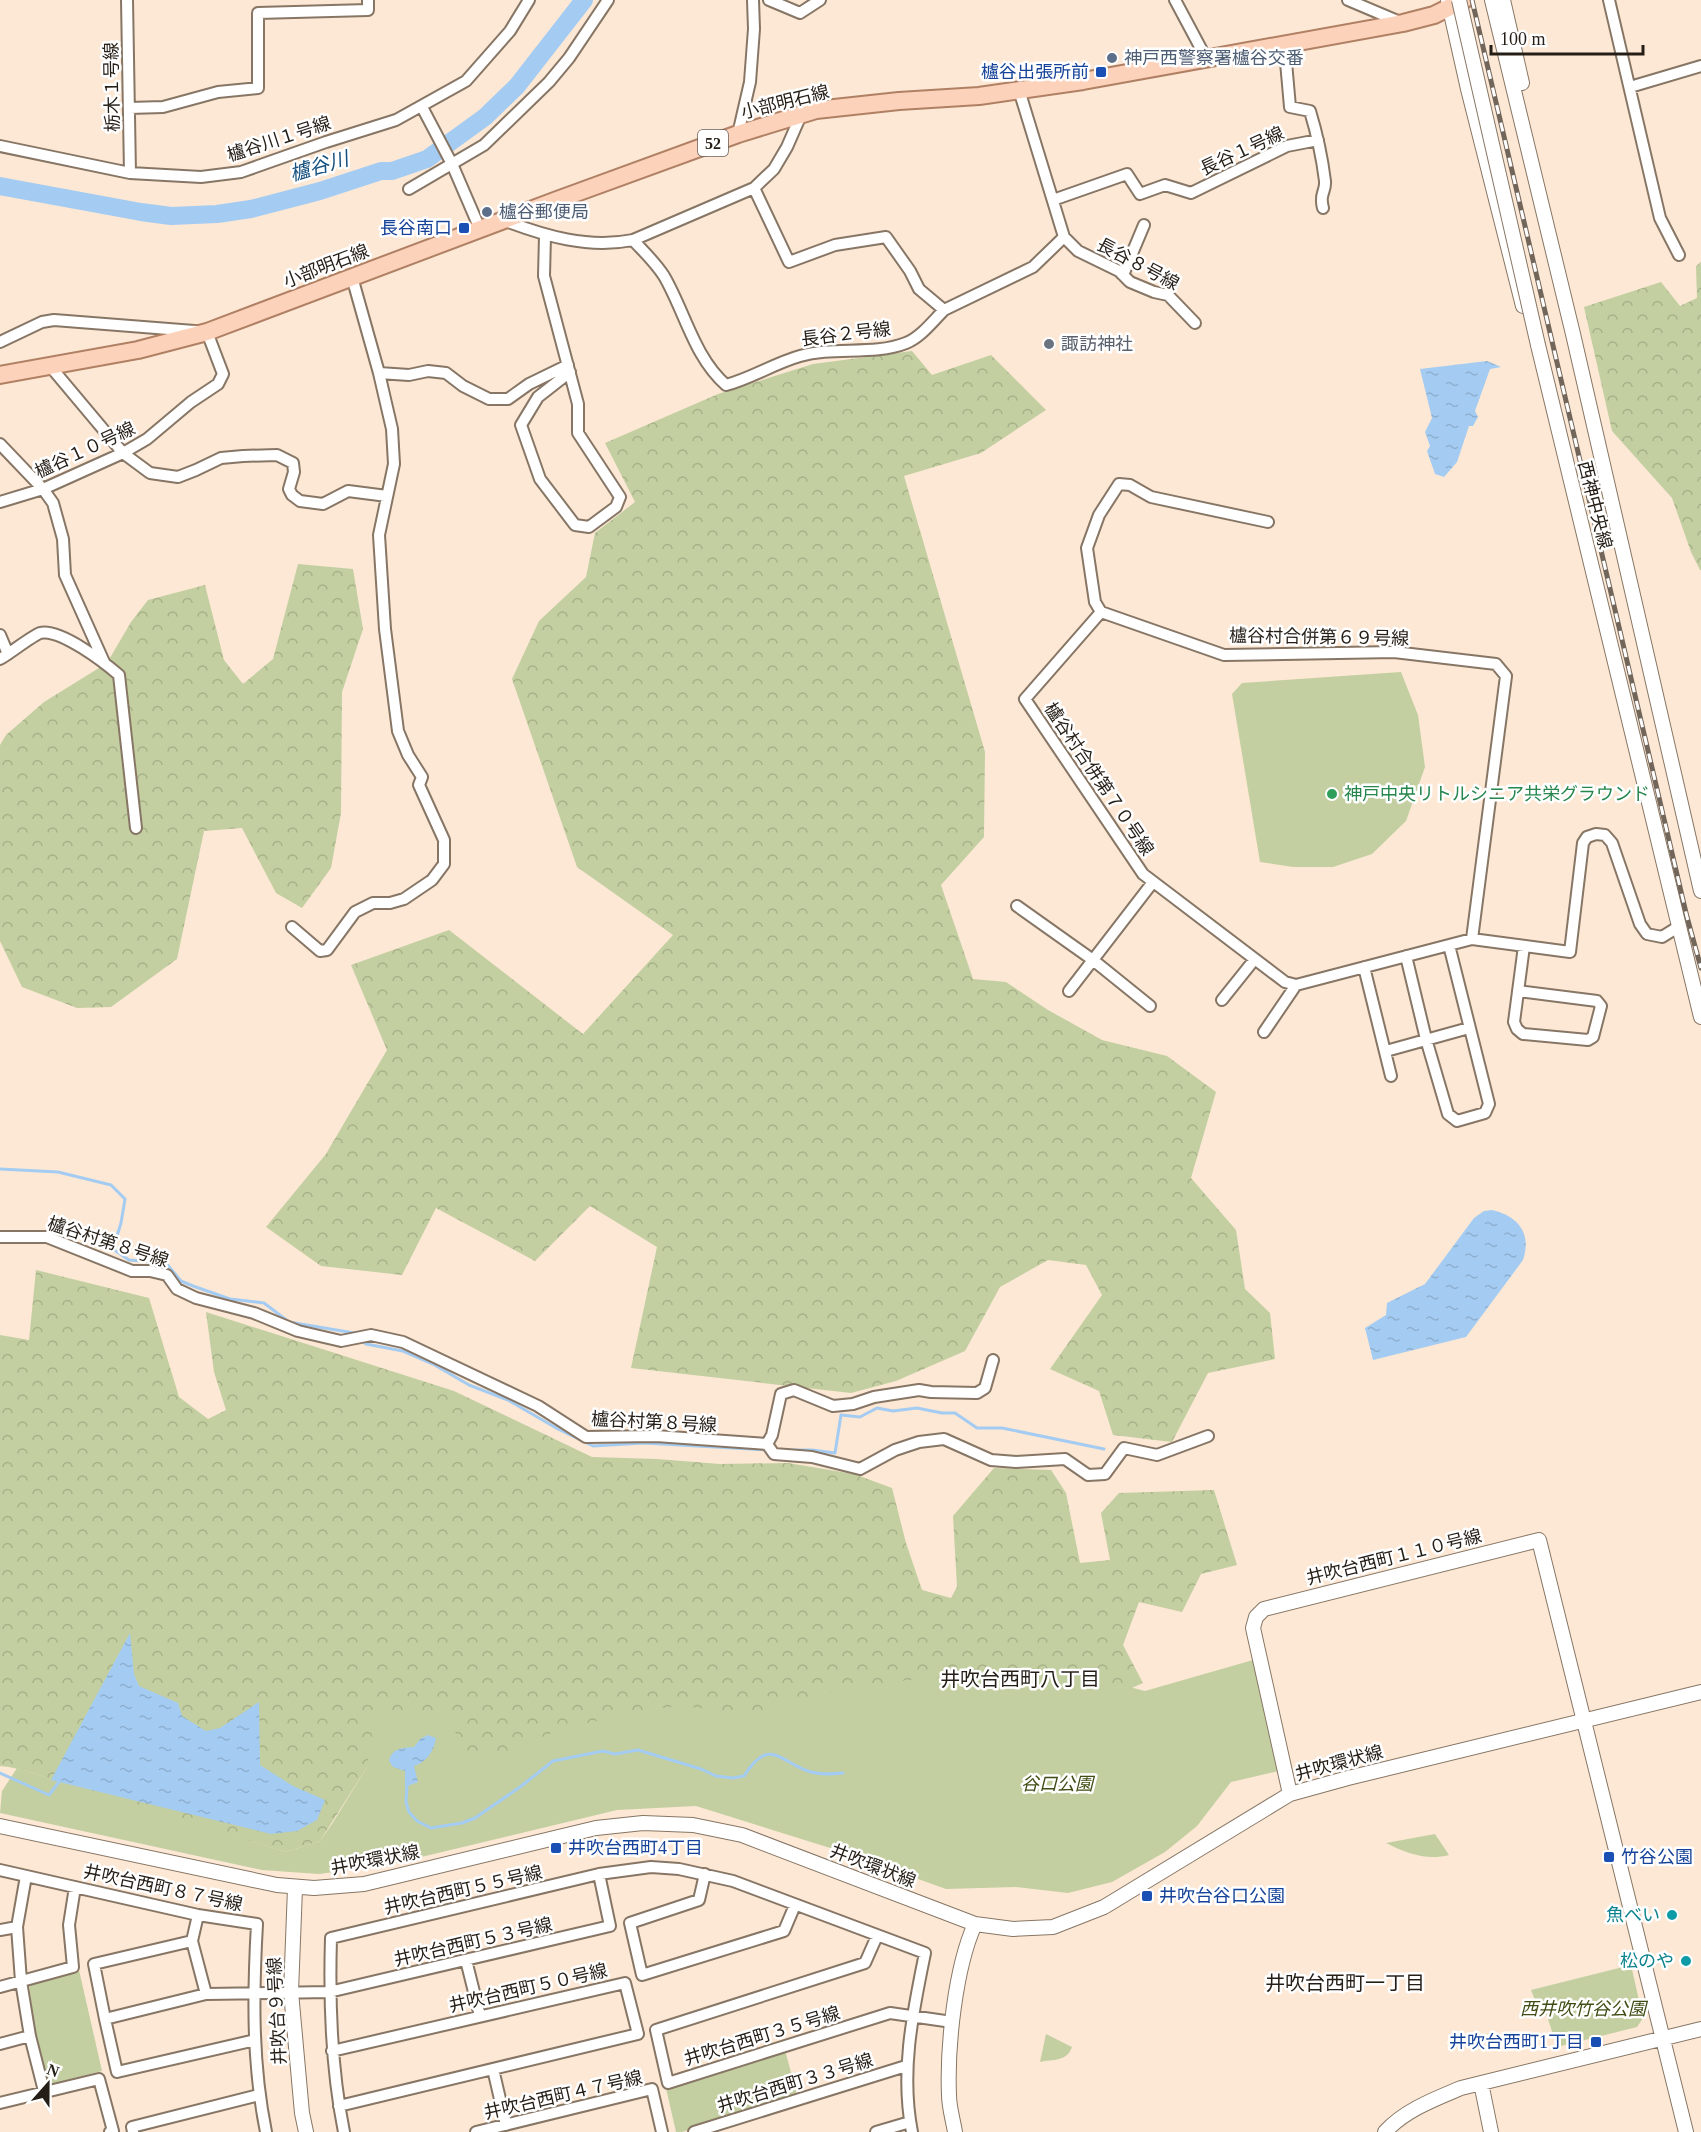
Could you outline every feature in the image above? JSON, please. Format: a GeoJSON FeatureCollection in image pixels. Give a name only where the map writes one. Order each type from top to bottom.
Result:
{"type":"FeatureCollection","features":[{"type":"Feature","properties":{"kind":"main road","name":"小部明石線"},"geometry":{"type":"LineString","coordinates":[[0,375],[138,350],[207,332],[502,220],[738,134],[816,110],[899,101],[980,96],[1019,90],[1403,23],[1434,15],[1455,2]]}},
{"type":"Feature","properties":{"kind":"street","name":"栃木１号線"},"geometry":{"type":"LineString","coordinates":[[127,0],[130,173]]}},
{"type":"Feature","properties":{"kind":"street"},"geometry":{"type":"LineString","coordinates":[[129,108],[163,107],[218,92],[258,88],[258,13],[368,10],[368,0]]}},
{"type":"Feature","properties":{"kind":"street","name":"櫨谷川１号線"},"geometry":{"type":"LineString","coordinates":[[0,146],[130,173],[201,177],[242,172],[396,120],[466,81],[510,31],[528,0]]}},
{"type":"Feature","properties":{"kind":"street"},"geometry":{"type":"LineString","coordinates":[[409,189],[484,145],[549,82],[569,58],[608,0]]}},
{"type":"Feature","properties":{"kind":"street"},"geometry":{"type":"LineString","coordinates":[[738,134],[750,82],[754,29],[753,0]]}},
{"type":"Feature","properties":{"kind":"street"},"geometry":{"type":"LineString","coordinates":[[769,0],[800,13],[820,0]]}},
{"type":"Feature","properties":{"kind":"street"},"geometry":{"type":"LineString","coordinates":[[1174,0],[1206,58]]}},
{"type":"Feature","properties":{"kind":"street"},"geometry":{"type":"LineString","coordinates":[[1348,0],[1403,23]]}},
{"type":"Feature","properties":{"kind":"street","name":"西神中央線"},"geometry":{"type":"LineString","coordinates":[[1492,0],[1573,334],[1701,891]]}},
{"type":"Feature","properties":{"kind":"street"},"geometry":{"type":"LineString","coordinates":[[1503,0],[1552,217],[1597,441]]}},
{"type":"Feature","properties":{"kind":"street"},"geometry":{"type":"LineString","coordinates":[[1609,0],[1660,218],[1679,255]]}},
{"type":"Feature","properties":{"kind":"street"},"geometry":{"type":"LineString","coordinates":[[1455,2],[1468,89],[1548,401],[1563,450]]}},
{"type":"Feature","properties":{"kind":"street","name":"西神中央線"},"geometry":{"type":"LineString","coordinates":[[1455,2],[1701,1017]]}},
{"type":"Feature","properties":{"kind":"street"},"geometry":{"type":"LineString","coordinates":[[1272,47],[1286,62],[1290,107],[1310,111],[1318,140],[1325,185],[1320,197],[1323,208]]}},
{"type":"Feature","properties":{"kind":"street"},"geometry":{"type":"LineString","coordinates":[[1630,87],[1701,66]]}},
{"type":"Feature","properties":{"kind":"street"},"geometry":{"type":"LineString","coordinates":[[754,188],[789,262],[835,245],[886,237],[919,289],[944,310],[1033,267],[1064,237],[1019,90]]}},
{"type":"Feature","properties":{"kind":"street"},"geometry":{"type":"LineString","coordinates":[[422,107],[452,164],[480,229]]}},
{"type":"Feature","properties":{"kind":"street"},"geometry":{"type":"LineString","coordinates":[[502,220],[545,236],[590,244],[633,240],[754,188],[774,169],[801,115]]}},
{"type":"Feature","properties":{"kind":"street","name":"長谷１号線"},"geometry":{"type":"LineString","coordinates":[[1053,200],[1127,174],[1140,194],[1165,185],[1191,193],[1287,146],[1318,140]]}},
{"type":"Feature","properties":{"kind":"street"},"geometry":{"type":"LineString","coordinates":[[1123,275],[1144,225]]}},
{"type":"Feature","properties":{"kind":"street"},"geometry":{"type":"LineString","coordinates":[[545,236],[544,276],[569,369],[578,404],[578,433],[620,497],[616,507],[589,527],[575,525],[540,479],[521,425],[538,397],[569,369]]}},
{"type":"Feature","properties":{"kind":"street","name":"長谷８号線"},"geometry":{"type":"LineString","coordinates":[[1064,237],[1078,251],[1119,271],[1130,282],[1168,295],[1195,323]]}},
{"type":"Feature","properties":{"kind":"street","name":"長谷２号線"},"geometry":{"type":"LineString","coordinates":[[633,240],[651,258],[664,277],[714,374],[726,385],[798,356],[821,351],[882,349],[907,343],[924,331],[944,310]]}},
{"type":"Feature","properties":{"kind":"street"},"geometry":{"type":"LineString","coordinates":[[292,927],[320,951],[327,950],[355,912],[373,903],[390,903],[404,899],[432,880],[444,864],[444,840],[419,785],[422,777],[408,755],[398,731],[385,629],[379,535],[394,464],[392,429],[352,277]]}},
{"type":"Feature","properties":{"kind":"street"},"geometry":{"type":"LineString","coordinates":[[0,342],[42,322],[54,320],[207,332]]}},
{"type":"Feature","properties":{"kind":"street","name":"櫨谷１０号線"},"geometry":{"type":"LineString","coordinates":[[0,502],[44,489],[123,453],[147,439],[191,402],[218,384],[223,374],[207,332]]}},
{"type":"Feature","properties":{"kind":"street"},"geometry":{"type":"LineString","coordinates":[[50,366],[123,453],[150,473],[178,477],[221,458],[277,455],[293,463],[294,472],[289,489],[292,495],[300,501],[323,504],[348,491],[387,496]]}},
{"type":"Feature","properties":{"kind":"street"},"geometry":{"type":"LineString","coordinates":[[379,373],[409,375],[428,371],[446,373],[464,386],[489,399],[508,399],[544,376],[569,369]]}},
{"type":"Feature","properties":{"kind":"street"},"geometry":{"type":"LineString","coordinates":[[0,444],[44,489],[53,503],[63,539],[65,575],[104,662]]}},
{"type":"Feature","properties":{"kind":"street"},"geometry":{"type":"LineString","coordinates":[[1101,612],[1095,602],[1087,548],[1099,515],[1119,484],[1130,485],[1151,497],[1268,522]]}},
{"type":"Feature","properties":{"kind":"street","name":"櫨谷村合併第６９号線"},"geometry":{"type":"LineString","coordinates":[[1101,612],[1224,655],[1394,652],[1496,664],[1506,676],[1472,939]]}},
{"type":"Feature","properties":{"kind":"street","name":"櫨谷村合併第７０号線"},"geometry":{"type":"LineString","coordinates":[[1101,612],[1025,699],[1143,874],[1254,960],[1285,982],[1296,985]]}},
{"type":"Feature","properties":{"kind":"street"},"geometry":{"type":"LineString","coordinates":[[0,635],[4,657],[40,633],[56,634],[104,662],[119,675],[136,828]]}},
{"type":"Feature","properties":{"kind":"street"},"geometry":{"type":"LineString","coordinates":[[1264,1032],[1296,985],[1406,956],[1472,939],[1570,952],[1583,843],[1587,837],[1596,834],[1605,835],[1612,843],[1640,924],[1647,934],[1662,937],[1678,927]]}},
{"type":"Feature","properties":{"kind":"street"},"geometry":{"type":"LineString","coordinates":[[1069,991],[1153,882]]}},
{"type":"Feature","properties":{"kind":"street"},"geometry":{"type":"LineString","coordinates":[[1017,906],[1092,960],[1150,1006]]}},
{"type":"Feature","properties":{"kind":"street"},"geometry":{"type":"LineString","coordinates":[[1406,956],[1426,1039],[1448,1114],[1457,1121],[1485,1113],[1489,1104],[1449,945]]}},
{"type":"Feature","properties":{"kind":"street"},"geometry":{"type":"LineString","coordinates":[[1518,991],[1597,1001],[1601,1006],[1593,1037],[1588,1040],[1523,1034],[1517,1029],[1514,1022],[1518,991],[1524,946]]}},
{"type":"Feature","properties":{"kind":"street"},"geometry":{"type":"LineString","coordinates":[[1222,1000],[1254,960]]}},
{"type":"Feature","properties":{"kind":"street"},"geometry":{"type":"LineString","coordinates":[[1364,967],[1391,1076]]}},
{"type":"Feature","properties":{"kind":"street"},"geometry":{"type":"LineString","coordinates":[[1386,1051],[1469,1028]]}},
{"type":"Feature","properties":{"kind":"street","name":"櫨谷村第８号線"},"geometry":{"type":"LineString","coordinates":[[0,1237],[47,1236],[132,1271],[150,1271],[167,1275],[177,1289],[196,1298],[254,1313],[298,1331],[341,1341],[371,1335],[404,1342],[538,1406],[586,1437],[656,1436],[770,1448],[774,1454],[812,1457],[860,1469],[895,1450],[919,1442],[944,1439],[991,1460],[1016,1462],[1065,1460],[1088,1475],[1105,1474],[1124,1448],[1156,1455],[1208,1436]]}},
{"type":"Feature","properties":{"kind":"street"},"geometry":{"type":"LineString","coordinates":[[770,1448],[781,1394],[794,1390],[833,1406],[854,1404],[874,1397],[919,1390],[977,1393],[985,1388],[993,1360]]}},
{"type":"Feature","properties":{"kind":"street","name":"井吹台西町１１０号線"},"geometry":{"type":"LineString","coordinates":[[1290,1794],[1253,1628],[1256,1617],[1264,1609],[1328,1592],[1539,1540],[1585,1720]]}},
{"type":"Feature","properties":{"kind":"street","name":"井吹環状線"},"geometry":{"type":"LineString","coordinates":[[0,1826],[295,1888],[364,1884],[596,1828],[643,1822],[683,1825],[742,1835],[975,1924],[1013,1929],[1053,1927],[1104,1907],[1290,1794],[1701,1692]]}},
{"type":"Feature","properties":{"kind":"street"},"geometry":{"type":"LineString","coordinates":[[1585,1720],[1686,2132]]}},
{"type":"Feature","properties":{"kind":"street","name":"井吹台西町５５号線"},"geometry":{"type":"LineString","coordinates":[[344,2132],[332,2051],[329,1992],[331,1938],[599,1874],[651,1867],[679,1869],[733,1881],[926,1953],[912,2016],[906,2066],[911,2127]]}},
{"type":"Feature","properties":{"kind":"street","name":"井吹台西町８７号線"},"geometry":{"type":"LineString","coordinates":[[0,1870],[198,1915],[257,1924],[253,1992],[255,2040],[259,2096],[266,2132]]}},
{"type":"Feature","properties":{"kind":"street","name":"井吹台西町５３号線"},"geometry":{"type":"LineString","coordinates":[[105,2019],[206,1994],[329,1992],[610,1926],[599,1874]]}},
{"type":"Feature","properties":{"kind":"street"},"geometry":{"type":"LineString","coordinates":[[705,1874],[699,1900],[630,1923],[642,1976],[784,1931],[795,1905]]}},
{"type":"Feature","properties":{"kind":"street"},"geometry":{"type":"LineString","coordinates":[[26,1876],[17,1927],[21,1981],[30,2036],[44,2091]]}},
{"type":"Feature","properties":{"kind":"street"},"geometry":{"type":"LineString","coordinates":[[0,1987],[73,1967],[69,1925],[75,1887]]}},
{"type":"Feature","properties":{"kind":"street","name":"井吹台９号線"},"geometry":{"type":"LineString","coordinates":[[295,1888],[291,1992],[302,2113],[306,2132]]}},
{"type":"Feature","properties":{"kind":"street"},"geometry":{"type":"LineString","coordinates":[[198,1915],[192,1941],[206,1994]]}},
{"type":"Feature","properties":{"kind":"street"},"geometry":{"type":"LineString","coordinates":[[955,2132],[948,2097],[952,2022],[967,1941],[975,1924]]}},
{"type":"Feature","properties":{"kind":"street"},"geometry":{"type":"LineString","coordinates":[[0,1930],[17,1927]]}},
{"type":"Feature","properties":{"kind":"street","name":"井吹台西町３５号線"},"geometry":{"type":"LineString","coordinates":[[877,1936],[866,1963],[656,2030],[669,2083],[890,2013],[952,2022]]}},
{"type":"Feature","properties":{"kind":"street"},"geometry":{"type":"LineString","coordinates":[[192,1941],[94,1964],[117,2072],[255,2040]]}},
{"type":"Feature","properties":{"kind":"street"},"geometry":{"type":"LineString","coordinates":[[466,1960],[480,2016]]}},
{"type":"Feature","properties":{"kind":"street","name":"井吹台西町５０号線"},"geometry":{"type":"LineString","coordinates":[[332,2051],[625,1983],[638,2034],[339,2106]]}},
{"type":"Feature","properties":{"kind":"street"},"geometry":{"type":"LineString","coordinates":[[1385,2132],[1424,2104],[1461,2088],[1701,2029]]}},
{"type":"Feature","properties":{"kind":"street"},"geometry":{"type":"LineString","coordinates":[[0,2044],[30,2036]]}},
{"type":"Feature","properties":{"kind":"street","name":"井吹台西町３３号線"},"geometry":{"type":"LineString","coordinates":[[694,2132],[906,2066]]}},
{"type":"Feature","properties":{"kind":"street"},"geometry":{"type":"LineString","coordinates":[[493,2069],[506,2125]]}},
{"type":"Feature","properties":{"kind":"street"},"geometry":{"type":"LineString","coordinates":[[0,2103],[99,2079],[113,2131],[110,2132]]}},
{"type":"Feature","properties":{"kind":"street"},"geometry":{"type":"LineString","coordinates":[[1481,2083],[1491,2132]]}},
{"type":"Feature","properties":{"kind":"street","name":"井吹台西町４７号線"},"geometry":{"type":"LineString","coordinates":[[476,2132],[652,2089],[662,2132]]}},
{"type":"Feature","properties":{"kind":"street"},"geometry":{"type":"LineString","coordinates":[[133,2132],[132,2127],[259,2096]]}},
{"type":"Feature","properties":{"kind":"street"},"geometry":{"type":"LineString","coordinates":[[876,2132],[911,2127]]}},
{"type":"Feature","properties":{"kind":"green space"},"geometry":{"type":"Polygon","coordinates":[[[1701,262],[1700,570],[1691,552],[1672,498],[1612,431],[1584,307],[1661,282],[1680,306],[1697,298],[1696,266],[1701,262]]]}},
{"type":"Feature","properties":{"kind":"green space"},"geometry":{"type":"Polygon","coordinates":[[[912,351],[932,375],[991,355],[1046,410],[981,453],[904,476],[985,752],[984,837],[941,885],[973,979],[1006,982],[1048,1010],[1102,1040],[1167,1056],[1216,1092],[1191,1178],[1236,1230],[1245,1289],[1270,1313],[1275,1359],[1208,1373],[1172,1442],[1113,1435],[1099,1391],[1050,1369],[1102,1295],[1086,1265],[1048,1260],[1000,1287],[965,1351],[896,1381],[851,1393],[631,1368],[657,1247],[590,1206],[535,1261],[436,1208],[402,1275],[321,1266],[266,1227],[326,1154],[387,1050],[351,965],[449,930],[583,1034],[673,935],[577,867],[512,679],[539,621],[586,577],[595,533],[635,502],[605,443],[718,394],[813,364],[912,351]]]}},
{"type":"Feature","properties":{"kind":"green space"},"geometry":{"type":"Polygon","coordinates":[[[298,564],[353,569],[363,629],[342,692],[341,813],[331,868],[302,908],[276,893],[242,828],[204,831],[177,959],[111,1007],[77,1008],[22,987],[0,941],[0,745],[6,735],[44,702],[107,663],[131,622],[148,600],[205,585],[224,660],[243,684],[273,659],[298,564]]]}},
{"type":"Feature","properties":{"kind":"green space","name":"神戸中央リトルシニア共栄グラウンド"},"geometry":{"type":"Polygon","coordinates":[[[1401,672],[1418,715],[1425,767],[1406,821],[1372,854],[1333,867],[1293,867],[1260,862],[1232,694],[1242,683],[1401,672]]]}},
{"type":"Feature","properties":{"kind":"green space"},"geometry":{"type":"Polygon","coordinates":[[[36,1270],[149,1298],[179,1397],[208,1419],[226,1410],[214,1372],[206,1312],[454,1391],[592,1457],[720,1464],[788,1463],[854,1474],[892,1488],[906,1543],[922,1590],[951,1598],[957,1587],[953,1516],[994,1468],[1051,1470],[1066,1493],[1080,1563],[1110,1560],[1101,1513],[1119,1493],[1214,1490],[1237,1565],[1201,1574],[1182,1612],[1139,1602],[1123,1645],[1143,1683],[1098,1703],[502,1770],[367,1767],[320,1841],[286,1852],[88,1792],[34,1773],[0,1766],[0,1335],[29,1340],[36,1270]]]}},
{"type":"Feature","properties":{"kind":"green space","name":"谷口公園"},"geometry":{"type":"Polygon","coordinates":[[[1253,1660],[1279,1771],[1231,1782],[1197,1826],[1165,1852],[1112,1882],[1068,1893],[1015,1887],[946,1889],[843,1852],[696,1806],[617,1810],[392,1864],[319,1874],[262,1870],[0,1813],[2,1791],[17,1768],[286,1852],[320,1841],[332,1824],[367,1767],[376,1713],[409,1718],[447,1718],[468,1755],[494,1757],[554,1732],[633,1711],[683,1706],[747,1714],[852,1686],[931,1678],[987,1680],[1061,1676],[1098,1679],[1145,1691],[1253,1660]]]}},
{"type":"Feature","properties":{"kind":"green space"},"geometry":{"type":"Polygon","coordinates":[[[1435,1834],[1449,1855],[1433,1857],[1417,1855],[1386,1843],[1435,1834]]]}},
{"type":"Feature","properties":{"kind":"green space","name":"西井吹竹谷公園"},"geometry":{"type":"Polygon","coordinates":[[[1631,1965],[1643,2018],[1637,2027],[1557,2047],[1547,2016],[1539,2010],[1531,1990],[1631,1965]]]}},
{"type":"Feature","properties":{"kind":"green space"},"geometry":{"type":"Polygon","coordinates":[[[79,1970],[102,2071],[48,2085],[35,2035],[29,1983],[79,1970]]]}},
{"type":"Feature","properties":{"kind":"green space"},"geometry":{"type":"Polygon","coordinates":[[[1046,2034],[1072,2047],[1070,2052],[1063,2058],[1040,2062],[1046,2034]]]}},
{"type":"Feature","properties":{"kind":"green space"},"geometry":{"type":"Polygon","coordinates":[[[785,2050],[797,2095],[676,2132],[666,2088],[785,2050]]]}},
{"type":"Feature","properties":{"kind":"water"},"geometry":{"type":"Polygon","coordinates":[[[1487,361],[1501,367],[1490,369],[1475,411],[1478,417],[1473,426],[1469,426],[1457,462],[1444,477],[1435,474],[1427,451],[1430,446],[1425,432],[1432,418],[1420,369],[1487,361]]]}},
{"type":"Feature","properties":{"kind":"water"},"geometry":{"type":"Polygon","coordinates":[[[1492,1210],[1516,1221],[1521,1227],[1526,1242],[1523,1260],[1466,1337],[1373,1360],[1365,1328],[1386,1315],[1387,1303],[1425,1284],[1474,1218],[1484,1211],[1492,1210]]]}},
{"type":"Feature","properties":{"kind":"water"},"geometry":{"type":"Polygon","coordinates":[[[130,1633],[134,1674],[139,1686],[178,1703],[182,1716],[206,1731],[220,1728],[259,1702],[260,1765],[293,1786],[325,1800],[317,1820],[297,1831],[271,1834],[51,1780],[130,1633]]]}},
{"type":"Feature","properties":{"kind":"water"},"geometry":{"type":"Polygon","coordinates":[[[428,1735],[436,1738],[434,1747],[426,1759],[414,1766],[418,1782],[405,1787],[405,1771],[393,1767],[389,1761],[390,1757],[398,1750],[414,1747],[420,1739],[428,1735]]]}},
{"type":"Feature","properties":{"kind":"waterway","name":"櫨谷川"},"geometry":{"type":"LineString","coordinates":[[0,186],[171,216],[217,214],[251,209],[320,191],[381,171],[392,171],[427,159],[485,117],[517,86],[584,0]]}},
{"type":"Feature","properties":{"kind":"waterway"},"geometry":{"type":"LineString","coordinates":[[0,1169],[58,1172],[111,1185],[125,1199],[113,1249],[129,1260],[166,1263],[181,1281],[193,1286],[230,1299],[264,1303],[289,1322],[356,1335]]}},
{"type":"Feature","properties":{"kind":"waterway"},"geometry":{"type":"LineString","coordinates":[[361,1340],[366,1344],[403,1351],[433,1364],[469,1385],[508,1400],[593,1446],[644,1443],[767,1450]]}},
{"type":"Feature","properties":{"kind":"waterway"},"geometry":{"type":"LineString","coordinates":[[786,1450],[835,1453],[841,1415],[860,1417],[877,1408],[893,1411],[917,1408],[955,1413],[977,1428],[1002,1428],[1104,1449]]}},
{"type":"Feature","properties":{"kind":"waterway"},"geometry":{"type":"LineString","coordinates":[[407,1786],[406,1802],[409,1812],[417,1821],[431,1828],[462,1823],[475,1818],[553,1761],[603,1751],[615,1754],[638,1750],[701,1769],[716,1776],[733,1778],[744,1776],[753,1764],[768,1754],[776,1755],[811,1772],[843,1773]]}},
{"type":"Feature","properties":{"kind":"waterway"},"geometry":{"type":"LineString","coordinates":[[0,1773],[49,1795],[59,1782]]}},
{"type":"Feature","properties":{"kind":"railway"},"geometry":{"type":"LineString","coordinates":[[1472,0],[1687,917],[1701,968]]}},
{"type":"Feature","properties":{"kind":"place","name":"神戸西警察署櫨谷交番"},"geometry":{"type":"Point","coordinates":[1112,58]}},
{"type":"Feature","properties":{"kind":"place","name":"櫨谷出張所前"},"geometry":{"type":"Point","coordinates":[1101,72]}},
{"type":"Feature","properties":{"kind":"place","name":"櫨谷郵便局"},"geometry":{"type":"Point","coordinates":[487,212]}},
{"type":"Feature","properties":{"kind":"place","name":"長谷南口"},"geometry":{"type":"Point","coordinates":[464,228]}},
{"type":"Feature","properties":{"kind":"place","name":"諏訪神社"},"geometry":{"type":"Point","coordinates":[1049,344]}},
{"type":"Feature","properties":{"kind":"place","name":"神戸中央リトルシニア共栄グラウンド"},"geometry":{"type":"Point","coordinates":[1332,794]}},
{"type":"Feature","properties":{"kind":"place","name":"井吹台西町4丁目"},"geometry":{"type":"Point","coordinates":[556,1848]}},
{"type":"Feature","properties":{"kind":"place","name":"竹谷公園"},"geometry":{"type":"Point","coordinates":[1609,1857]}},
{"type":"Feature","properties":{"kind":"place","name":"井吹台谷口公園"},"geometry":{"type":"Point","coordinates":[1147,1896]}},
{"type":"Feature","properties":{"kind":"place","name":"魚べい"},"geometry":{"type":"Point","coordinates":[1672,1915]}},
{"type":"Feature","properties":{"kind":"place","name":"松のや"},"geometry":{"type":"Point","coordinates":[1686,1961]}},
{"type":"Feature","properties":{"kind":"place","name":"井吹台西町1丁目"},"geometry":{"type":"Point","coordinates":[1596,2042]}},
{"type":"Feature","properties":{"kind":"district","name":"井吹台西町八丁目"},"geometry":{"type":"Point","coordinates":[1020,1679]}},
{"type":"Feature","properties":{"kind":"district","name":"井吹台西町一丁目"},"geometry":{"type":"Point","coordinates":[1345,1983]}}]}
